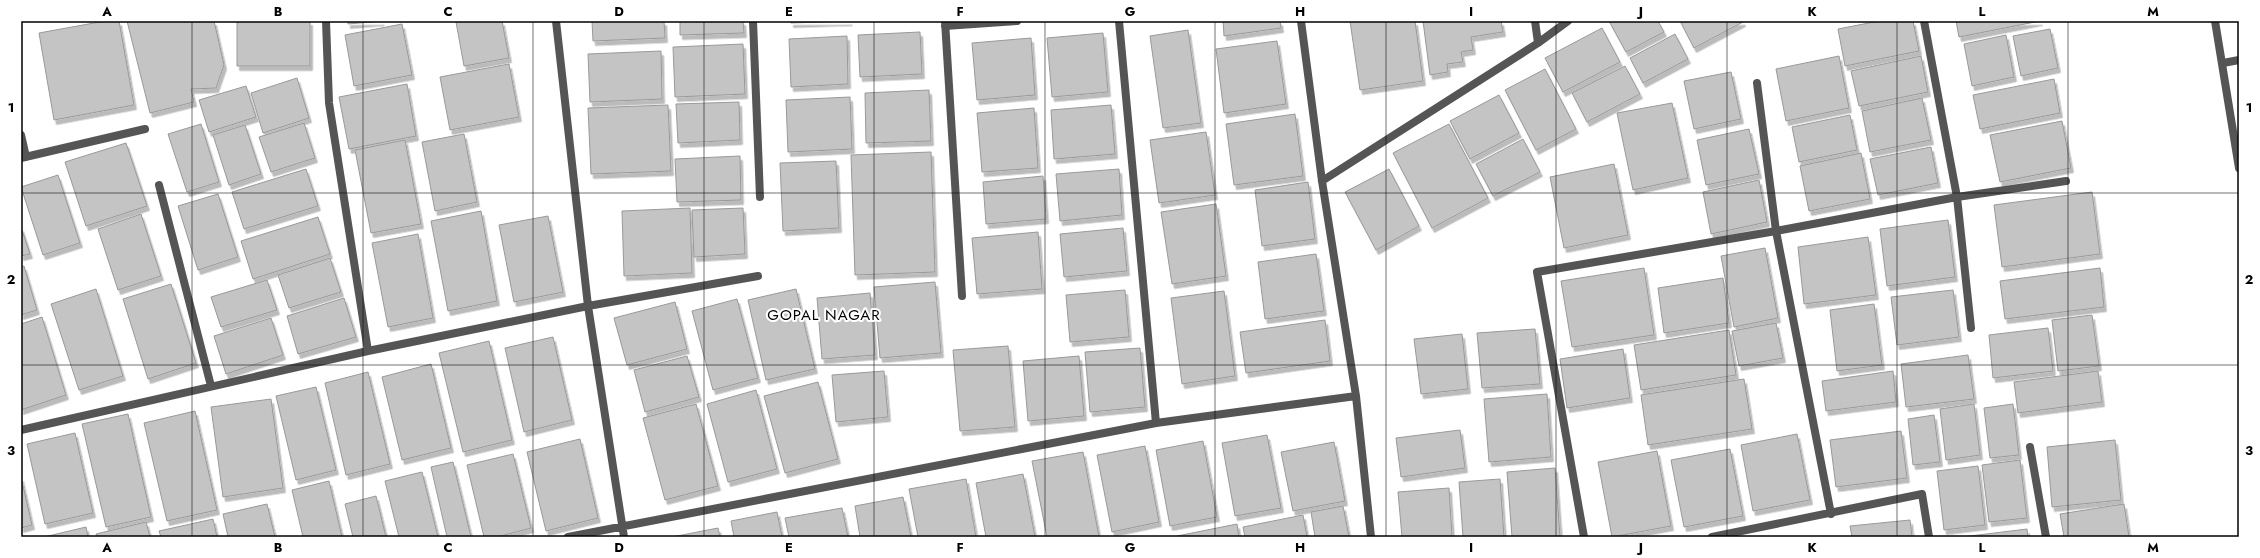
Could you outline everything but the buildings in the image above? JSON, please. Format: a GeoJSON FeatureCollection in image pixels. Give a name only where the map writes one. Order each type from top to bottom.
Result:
{"type":"FeatureCollection","features":[{"type":"Feature","properties":{"kind":"street"},"geometry":{"type":"LineString","coordinates":[[326,21],[329,103],[368,351]]}},
{"type":"Feature","properties":{"kind":"street"},"geometry":{"type":"LineString","coordinates":[[556,21],[557,50],[588,306],[624,537]]}},
{"type":"Feature","properties":{"kind":"street"},"geometry":{"type":"LineString","coordinates":[[754,21],[760,197]]}},
{"type":"Feature","properties":{"kind":"street"},"geometry":{"type":"LineString","coordinates":[[962,296],[945,23],[1017,21]]}},
{"type":"Feature","properties":{"kind":"street"},"geometry":{"type":"LineString","coordinates":[[1119,21],[1156,423]]}},
{"type":"Feature","properties":{"kind":"street"},"geometry":{"type":"LineString","coordinates":[[1301,21],[1322,181],[1356,396],[1371,537]]}},
{"type":"Feature","properties":{"kind":"street"},"geometry":{"type":"LineString","coordinates":[[1535,21],[1538,43]]}},
{"type":"Feature","properties":{"kind":"street"},"geometry":{"type":"LineString","coordinates":[[1322,181],[1538,43],[1568,21]]}},
{"type":"Feature","properties":{"kind":"street"},"geometry":{"type":"LineString","coordinates":[[1924,21],[1957,197],[1972,328]]}},
{"type":"Feature","properties":{"kind":"street"},"geometry":{"type":"LineString","coordinates":[[2215,21],[2239,168]]}},
{"type":"Feature","properties":{"kind":"street"},"geometry":{"type":"LineString","coordinates":[[2223,63],[2239,60]]}},
{"type":"Feature","properties":{"kind":"street"},"geometry":{"type":"LineString","coordinates":[[1757,83],[1776,231],[1831,514]]}},
{"type":"Feature","properties":{"kind":"street"},"geometry":{"type":"LineString","coordinates":[[21,135],[23,158],[144,129]]}},
{"type":"Feature","properties":{"kind":"street"},"geometry":{"type":"LineString","coordinates":[[1584,537],[1538,272],[1776,231],[1957,197],[2066,181]]}},
{"type":"Feature","properties":{"kind":"street"},"geometry":{"type":"LineString","coordinates":[[159,186],[211,386]]}},
{"type":"Feature","properties":{"kind":"street"},"geometry":{"type":"LineString","coordinates":[[21,430],[368,351],[588,306],[758,276]]}},
{"type":"Feature","properties":{"kind":"street"},"geometry":{"type":"LineString","coordinates":[[568,537],[621,525],[1156,423],[1356,396]]}},
{"type":"Feature","properties":{"kind":"street"},"geometry":{"type":"LineString","coordinates":[[2030,447],[2046,537]]}},
{"type":"Feature","properties":{"kind":"street"},"geometry":{"type":"LineString","coordinates":[[1712,537],[1831,514],[1922,494],[1929,537]]}},
{"type":"Feature","properties":{"kind":"district","name":"GOPAL NAGAR"},"geometry":{"type":"Point","coordinates":[824,315]}}]}
